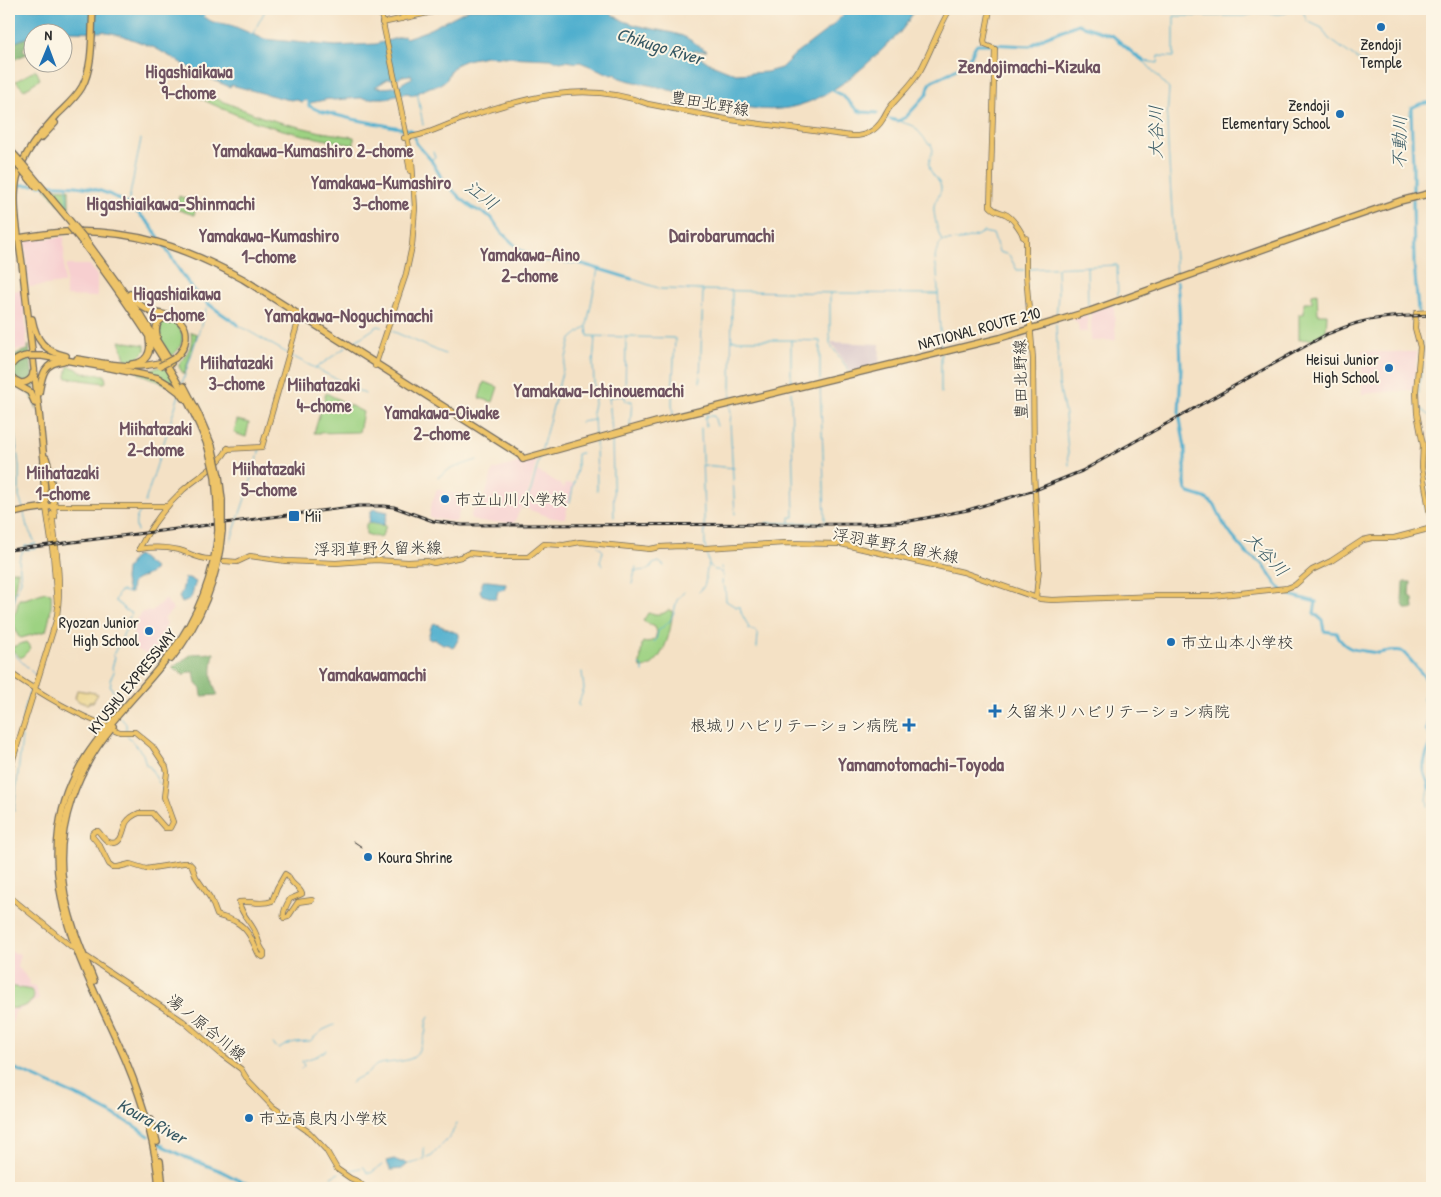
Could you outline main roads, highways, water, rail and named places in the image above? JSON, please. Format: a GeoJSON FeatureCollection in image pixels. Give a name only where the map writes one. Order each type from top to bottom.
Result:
{"type":"FeatureCollection","features":[{"type":"Feature","properties":{"kind":"highway"},"geometry":{"type":"LineString","coordinates":[[46,507],[40,393],[32,319],[15,203],[17,185],[25,156],[34,142],[78,94],[86,78],[89,66],[93,9]]}},
{"type":"Feature","properties":{"kind":"highway","name":"KYUSHU EXPRESSWAY"},"geometry":{"type":"LineString","coordinates":[[9,148],[19,163],[82,239],[147,332],[186,398],[209,445]]}},
{"type":"Feature","properties":{"kind":"highway","name":"KYUSHU EXPRESSWAY"},"geometry":{"type":"LineString","coordinates":[[9,155],[19,163]]}},
{"type":"Feature","properties":{"kind":"highway","name":"NATIONAL ROUTE 210"},"geometry":{"type":"LineString","coordinates":[[523,459],[671,418],[941,353],[1031,329],[1090,311],[1386,206],[1432,193]]}},
{"type":"Feature","properties":{"kind":"highway"},"geometry":{"type":"LineString","coordinates":[[9,241],[65,235],[90,235],[125,238],[158,244],[190,255],[228,273],[299,316],[520,455],[523,459]]}},
{"type":"Feature","properties":{"kind":"highway"},"geometry":{"type":"LineString","coordinates":[[9,514],[54,506],[38,412],[21,239]]}},
{"type":"Feature","properties":{"kind":"highway","name":"KYUSHU EXPRESSWAY"},"geometry":{"type":"LineString","coordinates":[[82,239],[91,246],[142,316],[198,412],[217,476],[220,500],[220,531],[210,577],[201,603],[171,653],[110,722],[82,762],[68,792],[59,827],[58,883],[66,918],[79,956],[132,1076],[153,1134],[163,1188]]}},
{"type":"Feature","properties":{"kind":"highway"},"geometry":{"type":"LineString","coordinates":[[9,367],[11,362],[17,357],[42,355],[137,369],[160,365],[182,352],[186,341],[185,330],[181,323],[176,318],[151,312],[142,306],[91,246]]}},
{"type":"Feature","properties":{"kind":"highway"},"geometry":{"type":"LineString","coordinates":[[161,347],[156,327],[160,320],[164,318],[170,319],[180,326],[184,341],[174,357]]}},
{"type":"Feature","properties":{"kind":"highway"},"geometry":{"type":"LineString","coordinates":[[32,319],[37,336],[45,348],[56,354],[78,360]]}},
{"type":"Feature","properties":{"kind":"highway"},"geometry":{"type":"LineString","coordinates":[[111,366],[135,364],[144,360],[148,356],[150,349],[147,332]]}},
{"type":"Feature","properties":{"kind":"highway"},"geometry":{"type":"LineString","coordinates":[[27,355],[14,361],[10,367],[12,376],[17,382],[28,382],[33,376],[33,365]]}},
{"type":"Feature","properties":{"kind":"highway"},"geometry":{"type":"LineString","coordinates":[[40,393],[43,373],[51,364],[61,361],[78,360]]}},
{"type":"Feature","properties":{"kind":"highway"},"geometry":{"type":"LineString","coordinates":[[375,364],[470,429],[523,459]]}},
{"type":"Feature","properties":{"kind":"highway"},"geometry":{"type":"LineString","coordinates":[[111,366],[158,378],[179,392],[209,445]]}},
{"type":"Feature","properties":{"kind":"highway"},"geometry":{"type":"LineString","coordinates":[[9,374],[15,383],[32,394],[38,412]]}},
{"type":"Feature","properties":{"kind":"highway","name":"KYUSHU EXPRESSWAY"},"geometry":{"type":"LineString","coordinates":[[158,1158],[159,1188]]}},
{"type":"Feature","properties":{"kind":"main road"},"geometry":{"type":"LineString","coordinates":[[375,364],[403,276],[410,238],[412,209],[412,184],[405,136],[378,9]]}},
{"type":"Feature","properties":{"kind":"main road"},"geometry":{"type":"LineString","coordinates":[[402,18],[405,9]]}},
{"type":"Feature","properties":{"kind":"main road"},"geometry":{"type":"LineString","coordinates":[[381,21],[441,9]]}},
{"type":"Feature","properties":{"kind":"main road","name":"豊田北野線"},"geometry":{"type":"LineString","coordinates":[[405,136],[421,135],[464,118],[516,101],[549,95],[575,93],[610,94],[648,104],[731,120],[851,136],[862,135],[876,128],[889,108],[912,82],[950,9]]}},
{"type":"Feature","properties":{"kind":"main road","name":"豊田北野線"},"geometry":{"type":"LineString","coordinates":[[990,9],[984,43],[995,48],[990,206],[993,210],[1010,216],[1021,231],[1023,238],[1026,238],[1026,272],[1033,359],[1034,473],[1039,569],[1036,597]]}},
{"type":"Feature","properties":{"kind":"main road"},"geometry":{"type":"LineString","coordinates":[[1432,312],[1416,313],[1415,328],[1420,347],[1416,388],[1417,413],[1424,445],[1422,467],[1432,528]]}},
{"type":"Feature","properties":{"kind":"main road"},"geometry":{"type":"LineString","coordinates":[[210,559],[203,559],[179,550],[166,548],[138,549],[167,506],[218,462],[227,448],[262,446],[299,316]]}},
{"type":"Feature","properties":{"kind":"main road"},"geometry":{"type":"LineString","coordinates":[[45,460],[49,499]]}},
{"type":"Feature","properties":{"kind":"main road"},"geometry":{"type":"LineString","coordinates":[[9,764],[56,621],[61,582],[54,506],[167,506]]}},
{"type":"Feature","properties":{"kind":"main road"},"geometry":{"type":"LineString","coordinates":[[46,507],[53,554],[57,604]]}},
{"type":"Feature","properties":{"kind":"main road"},"geometry":{"type":"LineString","coordinates":[[9,772],[57,604],[58,587],[51,513],[60,592]]}},
{"type":"Feature","properties":{"kind":"main road","name":"浮羽草野久留米線"},"geometry":{"type":"LineString","coordinates":[[224,561],[236,562],[250,556],[336,563],[376,560],[438,562],[461,557],[468,553],[496,557],[528,557],[544,544],[564,545],[580,542],[650,549],[667,546],[706,548],[785,543],[841,544],[963,572],[1036,597],[1052,600],[1212,596],[1287,588],[1295,585],[1312,570],[1331,561],[1363,540],[1394,538],[1432,528]]}},
{"type":"Feature","properties":{"kind":"main road"},"geometry":{"type":"LineString","coordinates":[[9,672],[74,711],[105,725]]}},
{"type":"Feature","properties":{"kind":"main road"},"geometry":{"type":"LineString","coordinates":[[115,730],[135,732],[152,746],[163,761],[167,772],[164,797],[173,822],[170,828],[165,828],[152,813],[144,812],[129,819],[118,842],[110,842],[98,830],[93,832],[92,836],[100,846],[109,864],[118,868],[130,864],[146,869],[183,863],[189,864],[211,899],[216,915],[235,921],[242,926],[253,940],[260,955],[263,956],[264,952],[260,947],[256,933],[242,911],[239,902],[246,901],[264,904],[272,901],[285,874],[302,894],[290,899],[284,912],[284,918],[288,918],[298,902],[312,900]]}},
{"type":"Feature","properties":{"kind":"main road"},"geometry":{"type":"LineString","coordinates":[[9,896],[47,929],[73,948]]}},
{"type":"Feature","properties":{"kind":"main road","name":"湯ノ原合川線"},"geometry":{"type":"LineString","coordinates":[[87,957],[183,1021],[241,1069],[249,1082],[273,1107],[318,1140],[337,1169],[359,1182],[365,1188]]}},
{"type":"Feature","properties":{"kind":"water","name":"Chikugo River"},"geometry":{"type":"Polygon","coordinates":[[[9,9],[187,9],[213,22],[231,25],[264,39],[336,46],[376,44],[404,36],[406,38],[426,31],[469,9],[606,9],[621,20],[687,38],[707,51],[692,51],[709,63],[736,74],[767,72],[781,68],[793,56],[831,27],[849,9],[915,9],[899,34],[886,44],[858,72],[842,84],[809,102],[771,110],[720,103],[697,95],[632,81],[580,62],[486,56],[457,64],[447,79],[439,85],[413,95],[407,93],[389,98],[329,99],[310,103],[307,100],[302,102],[231,85],[230,87],[203,76],[155,48],[121,35],[102,31],[72,31],[72,22],[22,22],[22,39],[9,45],[9,9]],[[412,75],[402,76],[398,79],[388,79],[375,87],[397,86],[412,78],[412,75]]]}},
{"type":"Feature","properties":{"kind":"water"},"geometry":{"type":"Polygon","coordinates":[[[374,509],[388,512],[384,525],[369,522],[371,511],[374,509]]]}},
{"type":"Feature","properties":{"kind":"water"},"geometry":{"type":"Polygon","coordinates":[[[138,555],[155,569],[132,583],[131,593],[128,593],[125,580],[126,569],[138,555]]]}},
{"type":"Feature","properties":{"kind":"water"},"geometry":{"type":"Polygon","coordinates":[[[185,578],[196,582],[189,600],[182,603],[179,597],[185,578]]]}},
{"type":"Feature","properties":{"kind":"water"},"geometry":{"type":"Polygon","coordinates":[[[483,581],[505,583],[506,585],[504,589],[498,591],[496,599],[482,595],[480,591],[483,581]]]}},
{"type":"Feature","properties":{"kind":"water"},"geometry":{"type":"Polygon","coordinates":[[[434,623],[459,634],[454,647],[452,648],[450,645],[428,638],[434,623]]]}},
{"type":"Feature","properties":{"kind":"water"},"geometry":{"type":"Polygon","coordinates":[[[394,1159],[408,1164],[402,1169],[391,1170],[386,1161],[394,1159]]]}},
{"type":"Feature","properties":{"kind":"waterway"},"geometry":{"type":"LineString","coordinates":[[201,19],[205,9]]}},
{"type":"Feature","properties":{"kind":"waterway"},"geometry":{"type":"LineString","coordinates":[[252,35],[266,9]]}},
{"type":"Feature","properties":{"kind":"waterway"},"geometry":{"type":"LineString","coordinates":[[1144,61],[1158,63],[1159,56],[1174,57],[1174,16],[1279,14],[1286,13],[1292,9]]}},
{"type":"Feature","properties":{"kind":"waterway"},"geometry":{"type":"LineString","coordinates":[[1302,9],[1307,21],[1322,28],[1328,38],[1361,62]]}},
{"type":"Feature","properties":{"kind":"waterway","name":"大谷川"},"geometry":{"type":"LineString","coordinates":[[890,119],[898,121],[906,117],[927,94],[932,81],[966,62],[977,44],[1030,46],[1045,37],[1078,24],[1113,36],[1144,61]]}},
{"type":"Feature","properties":{"kind":"waterway","name":"大谷川"},"geometry":{"type":"LineString","coordinates":[[1144,61],[1169,89],[1168,146],[1176,277]]}},
{"type":"Feature","properties":{"kind":"waterway","name":"大谷川"},"geometry":{"type":"LineString","coordinates":[[830,89],[842,95],[857,110],[877,113]]}},
{"type":"Feature","properties":{"kind":"waterway"},"geometry":{"type":"LineString","coordinates":[[417,91],[423,125]]}},
{"type":"Feature","properties":{"kind":"waterway","name":"江川"},"geometry":{"type":"LineString","coordinates":[[307,99],[309,106],[320,111],[411,130],[413,132]]}},
{"type":"Feature","properties":{"kind":"waterway","name":"不動川"},"geometry":{"type":"LineString","coordinates":[[1413,197],[1411,108],[1432,102]]}},
{"type":"Feature","properties":{"kind":"waterway"},"geometry":{"type":"LineString","coordinates":[[898,121],[914,126],[931,144],[933,150],[929,162],[930,168],[941,188],[934,209],[937,229],[942,241]]}},
{"type":"Feature","properties":{"kind":"waterway","name":"江川"},"geometry":{"type":"LineString","coordinates":[[415,138],[416,143],[431,160],[441,177],[459,197],[473,208],[491,217],[501,232],[520,250],[545,260],[579,263],[632,279]]}},
{"type":"Feature","properties":{"kind":"waterway"},"geometry":{"type":"LineString","coordinates":[[128,205],[141,139]]}},
{"type":"Feature","properties":{"kind":"waterway"},"geometry":{"type":"LineString","coordinates":[[431,160],[435,157],[433,152]]}},
{"type":"Feature","properties":{"kind":"waterway"},"geometry":{"type":"LineString","coordinates":[[9,185],[33,185]]}},
{"type":"Feature","properties":{"kind":"waterway"},"geometry":{"type":"LineString","coordinates":[[39,185],[86,187],[113,196],[126,203],[150,225],[181,273],[198,294],[238,325]]}},
{"type":"Feature","properties":{"kind":"waterway"},"geometry":{"type":"LineString","coordinates":[[67,185],[67,211]]}},
{"type":"Feature","properties":{"kind":"waterway","name":"不動川"},"geometry":{"type":"LineString","coordinates":[[1413,200],[1414,261]]}},
{"type":"Feature","properties":{"kind":"waterway"},"geometry":{"type":"LineString","coordinates":[[942,241],[968,239],[983,232],[993,234],[999,252],[1009,255],[1017,270],[1024,270]]}},
{"type":"Feature","properties":{"kind":"waterway"},"geometry":{"type":"LineString","coordinates":[[941,350],[935,259],[937,249],[942,241]]}},
{"type":"Feature","properties":{"kind":"waterway","name":"不動川"},"geometry":{"type":"LineString","coordinates":[[1414,263],[1418,311]]}},
{"type":"Feature","properties":{"kind":"waterway"},"geometry":{"type":"LineString","coordinates":[[1028,269],[1117,265],[1118,295]]}},
{"type":"Feature","properties":{"kind":"waterway"},"geometry":{"type":"LineString","coordinates":[[1087,266],[1088,305]]}},
{"type":"Feature","properties":{"kind":"waterway"},"geometry":{"type":"LineString","coordinates":[[1056,319],[1057,268]]}},
{"type":"Feature","properties":{"kind":"waterway"},"geometry":{"type":"LineString","coordinates":[[587,325],[598,269]]}},
{"type":"Feature","properties":{"kind":"waterway"},"geometry":{"type":"LineString","coordinates":[[632,279],[661,289],[938,294]]}},
{"type":"Feature","properties":{"kind":"waterway","name":"大谷川"},"geometry":{"type":"LineString","coordinates":[[1177,282],[1181,368],[1179,413],[1185,448],[1186,490],[1189,493],[1205,498],[1215,505],[1223,523],[1232,536],[1247,554],[1263,564],[1282,590],[1293,596],[1316,602],[1314,613],[1322,620],[1324,631],[1337,633],[1346,646],[1355,650],[1378,653],[1393,650],[1401,651],[1420,671],[1429,683],[1424,699],[1430,714],[1426,729],[1432,739],[1424,765],[1429,789]]}},
{"type":"Feature","properties":{"kind":"waterway"},"geometry":{"type":"LineString","coordinates":[[700,382],[703,290]]}},
{"type":"Feature","properties":{"kind":"waterway"},"geometry":{"type":"LineString","coordinates":[[730,400],[732,292]]}},
{"type":"Feature","properties":{"kind":"waterway"},"geometry":{"type":"LineString","coordinates":[[830,293],[830,344],[851,373]]}},
{"type":"Feature","properties":{"kind":"waterway"},"geometry":{"type":"LineString","coordinates":[[182,384],[208,303]]}},
{"type":"Feature","properties":{"kind":"waterway"},"geometry":{"type":"LineString","coordinates":[[1056,324],[1059,384],[1065,415],[1069,465]]}},
{"type":"Feature","properties":{"kind":"waterway"},"geometry":{"type":"LineString","coordinates":[[238,325],[287,353]]}},
{"type":"Feature","properties":{"kind":"waterway"},"geometry":{"type":"LineString","coordinates":[[351,344],[378,326],[382,327]]}},
{"type":"Feature","properties":{"kind":"waterway"},"geometry":{"type":"LineString","coordinates":[[541,452],[571,339],[587,326],[588,336],[675,338],[673,414]]}},
{"type":"Feature","properties":{"kind":"waterway"},"geometry":{"type":"LineString","coordinates":[[392,331],[445,354]]}},
{"type":"Feature","properties":{"kind":"waterway"},"geometry":{"type":"LineString","coordinates":[[626,337],[625,401],[632,401],[630,426]]}},
{"type":"Feature","properties":{"kind":"waterway"},"geometry":{"type":"LineString","coordinates":[[595,338],[593,364],[595,399],[592,413],[595,436]]}},
{"type":"Feature","properties":{"kind":"waterway"},"geometry":{"type":"LineString","coordinates":[[731,340],[791,340],[791,386]]}},
{"type":"Feature","properties":{"kind":"waterway"},"geometry":{"type":"LineString","coordinates":[[791,340],[820,341],[820,380]]}},
{"type":"Feature","properties":{"kind":"waterway","name":"不動川"},"geometry":{"type":"LineString","coordinates":[[1418,395],[1422,360],[1421,342]]}},
{"type":"Feature","properties":{"kind":"waterway"},"geometry":{"type":"LineString","coordinates":[[316,368],[346,347]]}},
{"type":"Feature","properties":{"kind":"waterway"},"geometry":{"type":"LineString","coordinates":[[941,354],[941,393]]}},
{"type":"Feature","properties":{"kind":"waterway"},"geometry":{"type":"LineString","coordinates":[[290,355],[365,394]]}},
{"type":"Feature","properties":{"kind":"waterway"},"geometry":{"type":"LineString","coordinates":[[820,385],[823,452]]}},
{"type":"Feature","properties":{"kind":"waterway"},"geometry":{"type":"LineString","coordinates":[[9,390],[19,466],[19,497],[23,508]]}},
{"type":"Feature","properties":{"kind":"waterway"},"geometry":{"type":"LineString","coordinates":[[790,523],[790,517],[794,517],[791,392]]}},
{"type":"Feature","properties":{"kind":"waterway"},"geometry":{"type":"LineString","coordinates":[[145,502],[179,395]]}},
{"type":"Feature","properties":{"kind":"waterway"},"geometry":{"type":"LineString","coordinates":[[612,432],[609,397],[624,396]]}},
{"type":"Feature","properties":{"kind":"waterway"},"geometry":{"type":"LineString","coordinates":[[730,405],[735,514]]}},
{"type":"Feature","properties":{"kind":"waterway","name":"不動川"},"geometry":{"type":"LineString","coordinates":[[1419,407],[1432,416]]}},
{"type":"Feature","properties":{"kind":"waterway"},"geometry":{"type":"LineString","coordinates":[[706,412],[707,416],[714,416],[717,426]]}},
{"type":"Feature","properties":{"kind":"waterway"},"geometry":{"type":"LineString","coordinates":[[706,426],[705,417],[707,416]]}},
{"type":"Feature","properties":{"kind":"waterway"},"geometry":{"type":"LineString","coordinates":[[580,422],[594,420]]}},
{"type":"Feature","properties":{"kind":"waterway"},"geometry":{"type":"LineString","coordinates":[[701,428],[705,545],[709,564]]}},
{"type":"Feature","properties":{"kind":"waterway"},"geometry":{"type":"LineString","coordinates":[[612,438],[614,517]]}},
{"type":"Feature","properties":{"kind":"waterway"},"geometry":{"type":"LineString","coordinates":[[596,441],[597,490]]}},
{"type":"Feature","properties":{"kind":"waterway"},"geometry":{"type":"LineString","coordinates":[[231,540],[255,469],[260,448]]}},
{"type":"Feature","properties":{"kind":"waterway"},"geometry":{"type":"LineString","coordinates":[[570,502],[577,469],[577,454],[581,453]]}},
{"type":"Feature","properties":{"kind":"waterway"},"geometry":{"type":"LineString","coordinates":[[823,453],[825,520]]}},
{"type":"Feature","properties":{"kind":"waterway"},"geometry":{"type":"LineString","coordinates":[[523,508],[531,490],[540,456]]}},
{"type":"Feature","properties":{"kind":"waterway"},"geometry":{"type":"LineString","coordinates":[[438,477],[450,469],[477,460]]}},
{"type":"Feature","properties":{"kind":"waterway"},"geometry":{"type":"LineString","coordinates":[[703,465],[734,468]]}},
{"type":"Feature","properties":{"kind":"waterway"},"geometry":{"type":"LineString","coordinates":[[137,531],[136,519],[143,508]]}},
{"type":"Feature","properties":{"kind":"waterway"},"geometry":{"type":"LineString","coordinates":[[9,613],[12,612],[15,593],[21,581],[19,560],[25,546],[36,544],[27,527],[24,513]]}},
{"type":"Feature","properties":{"kind":"waterway"},"geometry":{"type":"LineString","coordinates":[[766,523],[823,523]]}},
{"type":"Feature","properties":{"kind":"waterway"},"geometry":{"type":"LineString","coordinates":[[23,550],[36,549],[36,546]]}},
{"type":"Feature","properties":{"kind":"waterway"},"geometry":{"type":"LineString","coordinates":[[598,546],[603,551],[600,562],[603,566]]}},
{"type":"Feature","properties":{"kind":"waterway"},"geometry":{"type":"LineString","coordinates":[[634,571],[647,569],[659,562],[664,566]]}},
{"type":"Feature","properties":{"kind":"waterway"},"geometry":{"type":"LineString","coordinates":[[699,592],[704,585],[709,564]]}},
{"type":"Feature","properties":{"kind":"waterway"},"geometry":{"type":"LineString","coordinates":[[710,565],[714,570],[718,570],[721,573]]}},
{"type":"Feature","properties":{"kind":"waterway"},"geometry":{"type":"LineString","coordinates":[[632,584],[636,567]]}},
{"type":"Feature","properties":{"kind":"waterway"},"geometry":{"type":"LineString","coordinates":[[721,567],[726,601],[736,607],[740,607],[749,629],[758,634],[757,648]]}},
{"type":"Feature","properties":{"kind":"waterway"},"geometry":{"type":"LineString","coordinates":[[123,705],[117,693],[110,686],[110,680],[114,672],[112,668],[115,657],[113,655],[117,647],[120,646],[126,629],[126,621],[132,613],[124,610],[115,601],[119,592],[128,593]]}},
{"type":"Feature","properties":{"kind":"waterway"},"geometry":{"type":"LineString","coordinates":[[654,642],[658,631],[670,621],[677,600],[684,592]]}},
{"type":"Feature","properties":{"kind":"waterway"},"geometry":{"type":"LineString","coordinates":[[9,649],[37,677]]}},
{"type":"Feature","properties":{"kind":"waterway"},"geometry":{"type":"LineString","coordinates":[[639,665],[643,667],[643,672]]}},
{"type":"Feature","properties":{"kind":"waterway"},"geometry":{"type":"LineString","coordinates":[[579,706],[584,689],[582,672]]}},
{"type":"Feature","properties":{"kind":"waterway"},"geometry":{"type":"LineString","coordinates":[[22,724],[25,704],[31,689]]}},
{"type":"Feature","properties":{"kind":"waterway"},"geometry":{"type":"LineString","coordinates":[[120,717],[126,724],[126,731]]}},
{"type":"Feature","properties":{"kind":"waterway"},"geometry":{"type":"LineString","coordinates":[[127,735],[143,754],[146,765],[150,767],[159,783]]}},
{"type":"Feature","properties":{"kind":"waterway"},"geometry":{"type":"LineString","coordinates":[[14,811],[22,737]]}},
{"type":"Feature","properties":{"kind":"waterway"},"geometry":{"type":"LineString","coordinates":[[1428,806],[1429,789]]}},
{"type":"Feature","properties":{"kind":"waterway"},"geometry":{"type":"LineString","coordinates":[[351,1083],[368,1073],[375,1066],[414,1057],[423,1040],[429,1017]]}},
{"type":"Feature","properties":{"kind":"waterway"},"geometry":{"type":"LineString","coordinates":[[273,1044],[279,1049],[290,1043],[310,1041],[323,1030],[334,1025]]}},
{"type":"Feature","properties":{"kind":"waterway"},"geometry":{"type":"LineString","coordinates":[[301,1069],[304,1066],[302,1061],[317,1056],[326,1050]]}},
{"type":"Feature","properties":{"kind":"waterway","name":"Koura River"},"geometry":{"type":"LineString","coordinates":[[9,1066],[82,1098],[133,1125],[149,1136]]}},
{"type":"Feature","properties":{"kind":"waterway"},"geometry":{"type":"LineString","coordinates":[[409,1164],[432,1156],[449,1138],[457,1124]]}},
{"type":"Feature","properties":{"kind":"waterway","name":"Koura River"},"geometry":{"type":"LineString","coordinates":[[157,1141],[185,1157],[221,1171],[242,1182],[251,1185],[275,1185],[285,1188]]}},
{"type":"Feature","properties":{"kind":"waterway"},"geometry":{"type":"LineString","coordinates":[[424,1148],[424,1159]]}},
{"type":"Feature","properties":{"kind":"waterway"},"geometry":{"type":"LineString","coordinates":[[343,1172],[364,1167],[367,1173],[371,1173],[382,1165]]}},
{"type":"Feature","properties":{"kind":"waterway"},"geometry":{"type":"LineString","coordinates":[[331,1177],[339,1173]]}},
{"type":"Feature","properties":{"kind":"tram line"},"geometry":{"type":"LineString","coordinates":[[353,841],[362,847]]}},
{"type":"Feature","properties":{"kind":"railway"},"geometry":{"type":"LineString","coordinates":[[9,550],[359,506],[394,507],[433,521],[462,525],[864,524],[910,521],[968,510],[1035,490],[1082,471],[1327,334],[1370,320],[1432,315]]}},
{"type":"Feature","properties":{"kind":"place","name":"Zendoji Temple"},"geometry":{"type":"Point","coordinates":[1381,27]}},
{"type":"Feature","properties":{"kind":"place","name":"Zendoji Elementary School"},"geometry":{"type":"Point","coordinates":[1340,114]}},
{"type":"Feature","properties":{"kind":"place","name":"Heisui Junior High School"},"geometry":{"type":"Point","coordinates":[1389,368]}},
{"type":"Feature","properties":{"kind":"place","name":"市立山川小学校"},"geometry":{"type":"Point","coordinates":[445,499]}},
{"type":"Feature","properties":{"kind":"place","name":"Mii"},"geometry":{"type":"Point","coordinates":[294,516]}},
{"type":"Feature","properties":{"kind":"place","name":"Ryozan Junior High School"},"geometry":{"type":"Point","coordinates":[149,631]}},
{"type":"Feature","properties":{"kind":"place","name":"市立山本小学校"},"geometry":{"type":"Point","coordinates":[1171,642]}},
{"type":"Feature","properties":{"kind":"place","name":"久留米リハビリテーション病院"},"geometry":{"type":"Point","coordinates":[995,711]}},
{"type":"Feature","properties":{"kind":"place","name":"根城リハビリテーション病院"},"geometry":{"type":"Point","coordinates":[909,725]}},
{"type":"Feature","properties":{"kind":"place","name":"Koura Shrine"},"geometry":{"type":"Point","coordinates":[368,857]}},
{"type":"Feature","properties":{"kind":"place","name":"市立高良内小学校"},"geometry":{"type":"Point","coordinates":[249,1118]}},
{"type":"Feature","properties":{"kind":"district","name":"Zendojimachi-Kizuka"},"geometry":{"type":"Point","coordinates":[1029,66]}},
{"type":"Feature","properties":{"kind":"district","name":"Higashiaikawa 9-chome"},"geometry":{"type":"Point","coordinates":[189,81]}},
{"type":"Feature","properties":{"kind":"district","name":"Yamakawa-Kumashiro 2-chome"},"geometry":{"type":"Point","coordinates":[313,150]}},
{"type":"Feature","properties":{"kind":"district","name":"Yamakawa-Kumashiro 3-chome"},"geometry":{"type":"Point","coordinates":[381,192]}},
{"type":"Feature","properties":{"kind":"district","name":"Higashiaikawa-Shinmachi"},"geometry":{"type":"Point","coordinates":[171,203]}},
{"type":"Feature","properties":{"kind":"district","name":"Dairobarumachi"},"geometry":{"type":"Point","coordinates":[722,235]}},
{"type":"Feature","properties":{"kind":"district","name":"Yamakawa-Kumashiro 1-chome"},"geometry":{"type":"Point","coordinates":[269,245]}},
{"type":"Feature","properties":{"kind":"district","name":"Yamakawa-Aino 2-chome"},"geometry":{"type":"Point","coordinates":[530,264]}},
{"type":"Feature","properties":{"kind":"district","name":"Higashiaikawa 6-chome"},"geometry":{"type":"Point","coordinates":[177,303]}},
{"type":"Feature","properties":{"kind":"district","name":"Yamakawa-Noguchimachi"},"geometry":{"type":"Point","coordinates":[349,315]}},
{"type":"Feature","properties":{"kind":"district","name":"Miihatazaki 3-chome"},"geometry":{"type":"Point","coordinates":[237,372]}},
{"type":"Feature","properties":{"kind":"district","name":"Yamakawa-Ichinouemachi"},"geometry":{"type":"Point","coordinates":[599,390]}},
{"type":"Feature","properties":{"kind":"district","name":"Miihatazaki 4-chome"},"geometry":{"type":"Point","coordinates":[324,394]}},
{"type":"Feature","properties":{"kind":"district","name":"Yamakawa-Oiwake 2-chome"},"geometry":{"type":"Point","coordinates":[442,422]}},
{"type":"Feature","properties":{"kind":"district","name":"Miihatazaki 2-chome"},"geometry":{"type":"Point","coordinates":[156,438]}},
{"type":"Feature","properties":{"kind":"district","name":"Miihatazaki 5-chome"},"geometry":{"type":"Point","coordinates":[269,478]}},
{"type":"Feature","properties":{"kind":"district","name":"Miihatazaki 1-chome"},"geometry":{"type":"Point","coordinates":[63,482]}},
{"type":"Feature","properties":{"kind":"district","name":"Yamakawamachi"},"geometry":{"type":"Point","coordinates":[373,674]}},
{"type":"Feature","properties":{"kind":"district","name":"Yamamotomachi-Toyoda"},"geometry":{"type":"Point","coordinates":[921,764]}}]}
